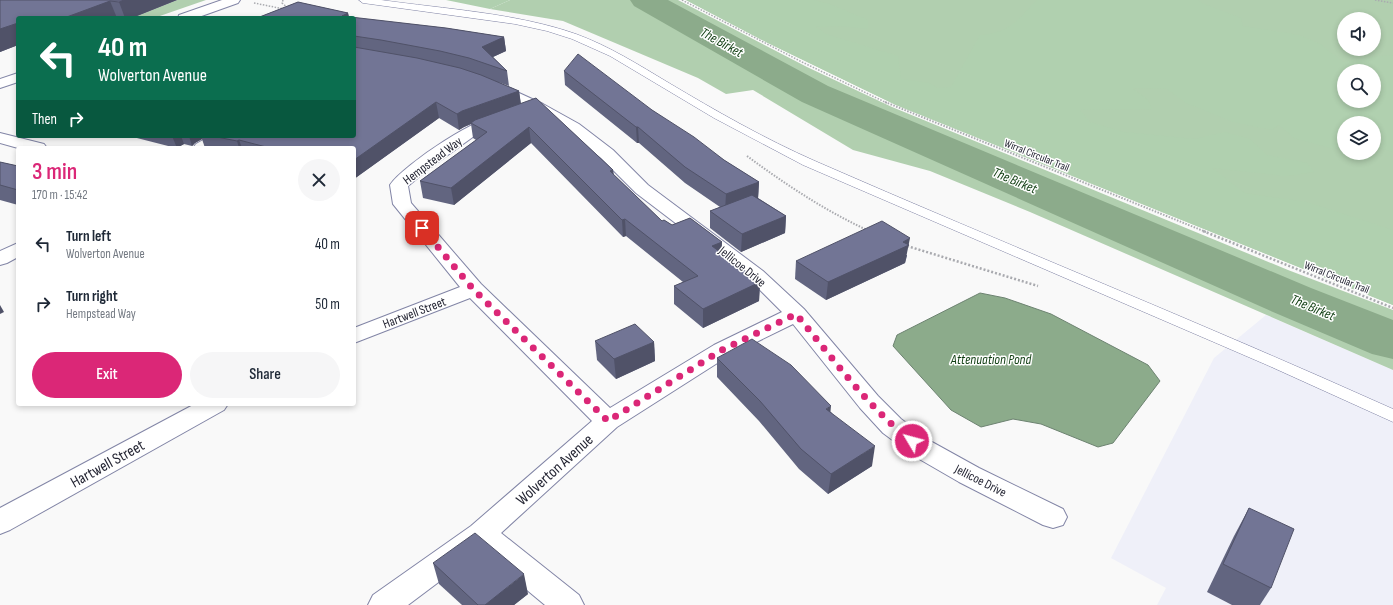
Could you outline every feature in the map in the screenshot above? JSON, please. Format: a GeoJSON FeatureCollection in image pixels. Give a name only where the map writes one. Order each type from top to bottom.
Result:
{"type":"FeatureCollection","features":[{"type":"Feature","properties":{"kind":"street"},"geometry":{"type":"LineString","coordinates":[[190,16],[234,0]]}},
{"type":"Feature","properties":{"kind":"street"},"geometry":{"type":"LineString","coordinates":[[0,84],[16,78]]}},
{"type":"Feature","properties":{"kind":"street","name":"Jellicoe Drive"},"geometry":{"type":"LineString","coordinates":[[477,81],[497,87],[573,126],[607,154],[642,190],[756,275],[796,314],[869,402],[892,426],[923,449],[968,475],[1053,517]]}},
{"type":"Feature","properties":{"kind":"street","name":"Hempstead Way"},"geometry":{"type":"LineString","coordinates":[[538,107],[471,131],[421,166],[399,185],[402,204],[473,289],[608,421]]}},
{"type":"Feature","properties":{"kind":"street"},"geometry":{"type":"LineString","coordinates":[[0,138],[30,146]]}},
{"type":"Feature","properties":{"kind":"street"},"geometry":{"type":"LineString","coordinates":[[205,146],[219,138]]}},
{"type":"Feature","properties":{"kind":"street"},"geometry":{"type":"LineString","coordinates":[[0,259],[16,250]]}},
{"type":"Feature","properties":{"kind":"street","name":"Hartwell Street"},"geometry":{"type":"LineString","coordinates":[[356,335],[473,289]]}},
{"type":"Feature","properties":{"kind":"street","name":"Wolverton Avenue"},"geometry":{"type":"LineString","coordinates":[[384,605],[481,534],[608,421],[722,350],[796,314]]}},
{"type":"Feature","properties":{"kind":"street","name":"Hartwell Street"},"geometry":{"type":"LineString","coordinates":[[0,522],[211,406]]}},
{"type":"Feature","properties":{"kind":"street"},"geometry":{"type":"LineString","coordinates":[[481,534],[568,605]]}},
{"type":"Feature","properties":{"kind":"lane"},"geometry":{"type":"LineString","coordinates":[[363,0],[515,20],[575,37],[613,54],[725,119],[808,162],[1273,361],[1393,416]]}},
{"type":"Feature","properties":{"kind":"path"},"geometry":{"type":"LineString","coordinates":[[247,1],[290,10],[282,3],[283,0]]}},
{"type":"Feature","properties":{"kind":"path","name":"Wirral Circular Trail"},"geometry":{"type":"LineString","coordinates":[[682,0],[802,62],[894,106],[1393,308]]}},
{"type":"Feature","properties":{"kind":"path"},"geometry":{"type":"LineString","coordinates":[[1375,0],[1393,3]]}},
{"type":"Feature","properties":{"kind":"path"},"geometry":{"type":"LineString","coordinates":[[747,156],[785,185],[810,201],[869,230]]}},
{"type":"Feature","properties":{"kind":"path"},"geometry":{"type":"LineString","coordinates":[[904,245],[1041,287]]}},
{"type":"Feature","properties":{"kind":"shaded area"},"geometry":{"type":"Polygon","coordinates":[[[177,0],[206,0],[160,16],[137,16],[177,0]]]}},
{"type":"Feature","properties":{"kind":"shaded area"},"geometry":{"type":"Polygon","coordinates":[[[446,0],[510,0],[490,9],[446,0]]]}},
{"type":"Feature","properties":{"kind":"shaded area"},"geometry":{"type":"Polygon","coordinates":[[[510,0],[678,0],[807,67],[892,107],[1288,270],[1393,310],[1393,370],[1030,212],[930,171],[853,150],[753,90],[726,94],[698,78],[563,21],[490,9],[510,0]]]}},
{"type":"Feature","properties":{"kind":"shaded area"},"geometry":{"type":"Polygon","coordinates":[[[686,0],[1393,0],[1393,305],[896,105],[768,43],[686,0]]]}},
{"type":"Feature","properties":{"kind":"shaded area"},"geometry":{"type":"Polygon","coordinates":[[[686,0],[813,0],[830,4],[868,20],[868,29],[841,26],[816,27],[826,34],[898,56],[901,79],[929,83],[938,88],[951,87],[980,35],[999,32],[1006,28],[1018,19],[1037,0],[1198,0],[1204,4],[1241,18],[1243,26],[1299,35],[1320,44],[1343,62],[1393,55],[1393,152],[1381,149],[1381,116],[1337,116],[1337,149],[1334,149],[1294,138],[1279,125],[1272,130],[1233,122],[1186,103],[1167,89],[1132,88],[1148,100],[1152,109],[1080,110],[1090,122],[1124,132],[1194,139],[1225,132],[1250,139],[1267,155],[1307,163],[1314,172],[1287,176],[1212,168],[1245,193],[1307,202],[1393,230],[1393,305],[896,105],[768,43],[686,0]]]}},
{"type":"Feature","properties":{"kind":"shaded area"},"geometry":{"type":"Polygon","coordinates":[[[1266,315],[1393,370],[1393,605],[1157,605],[1166,588],[1111,558],[1214,358],[1266,315]]]}},
{"type":"Feature","properties":{"kind":"water","name":"Attenuation Pond"},"geometry":{"type":"Polygon","coordinates":[[[980,293],[1005,298],[1051,314],[1148,365],[1160,381],[1113,443],[1098,447],[1041,424],[1013,419],[981,427],[951,410],[893,346],[897,335],[980,293]]]}},
{"type":"Feature","properties":{"kind":"building"},"geometry":{"type":"Polygon","coordinates":[[[0,0],[124,0],[119,2],[110,1],[69,16],[16,16],[16,24],[0,29],[0,0]]]}},
{"type":"Feature","properties":{"kind":"building"},"geometry":{"type":"Polygon","coordinates":[[[298,2],[348,13],[342,16],[262,16],[298,2]]]}},
{"type":"Feature","properties":{"kind":"building"},"geometry":{"type":"Polygon","coordinates":[[[356,18],[446,28],[504,37],[482,47],[507,71],[469,58],[356,36],[356,18]]]}},
{"type":"Feature","properties":{"kind":"building"},"geometry":{"type":"Polygon","coordinates":[[[356,47],[417,58],[460,68],[519,91],[457,114],[436,102],[356,159],[356,146],[262,146],[239,140],[237,141],[222,138],[356,138],[356,47]]]}},
{"type":"Feature","properties":{"kind":"building"},"geometry":{"type":"Polygon","coordinates":[[[578,54],[652,110],[694,137],[724,160],[759,182],[726,194],[685,167],[638,127],[636,127],[564,71],[578,54]]]}},
{"type":"Feature","properties":{"kind":"building"},"geometry":{"type":"Polygon","coordinates":[[[536,98],[613,170],[610,171],[662,221],[664,220],[672,225],[690,218],[722,242],[712,246],[760,282],[703,309],[674,286],[698,276],[625,219],[622,220],[529,127],[451,188],[420,181],[487,132],[471,123],[475,120],[536,98]]]}},
{"type":"Feature","properties":{"kind":"building"},"geometry":{"type":"Polygon","coordinates":[[[0,162],[16,166],[16,189],[0,185],[0,162]]]}},
{"type":"Feature","properties":{"kind":"building"},"geometry":{"type":"Polygon","coordinates":[[[752,195],[786,216],[742,234],[710,211],[752,195]]]}},
{"type":"Feature","properties":{"kind":"building"},"geometry":{"type":"Polygon","coordinates":[[[882,221],[910,238],[903,242],[909,245],[828,282],[796,261],[882,221]]]}},
{"type":"Feature","properties":{"kind":"building"},"geometry":{"type":"Polygon","coordinates":[[[635,324],[654,342],[614,359],[595,341],[635,324]]]}},
{"type":"Feature","properties":{"kind":"building"},"geometry":{"type":"Polygon","coordinates":[[[752,339],[791,365],[831,406],[826,409],[875,446],[831,474],[801,449],[760,401],[717,358],[752,339]]]}},
{"type":"Feature","properties":{"kind":"building"},"geometry":{"type":"Polygon","coordinates":[[[1249,508],[1294,529],[1271,588],[1223,564],[1249,508]]]}},
{"type":"Feature","properties":{"kind":"building"},"geometry":{"type":"Polygon","coordinates":[[[475,533],[524,574],[485,605],[478,605],[433,563],[475,533]]]}},
{"type":"Feature","properties":{"kind":"waterway","name":"The Birket"},"geometry":{"type":"LineString","coordinates":[[645,0],[815,94],[1292,300],[1393,341]]}},
{"type":"Feature","properties":{"kind":"route"},"geometry":{"type":"LineString","coordinates":[[422,228],[473,289],[608,421],[722,350],[796,314],[869,402],[892,426],[912,441]]}}]}
